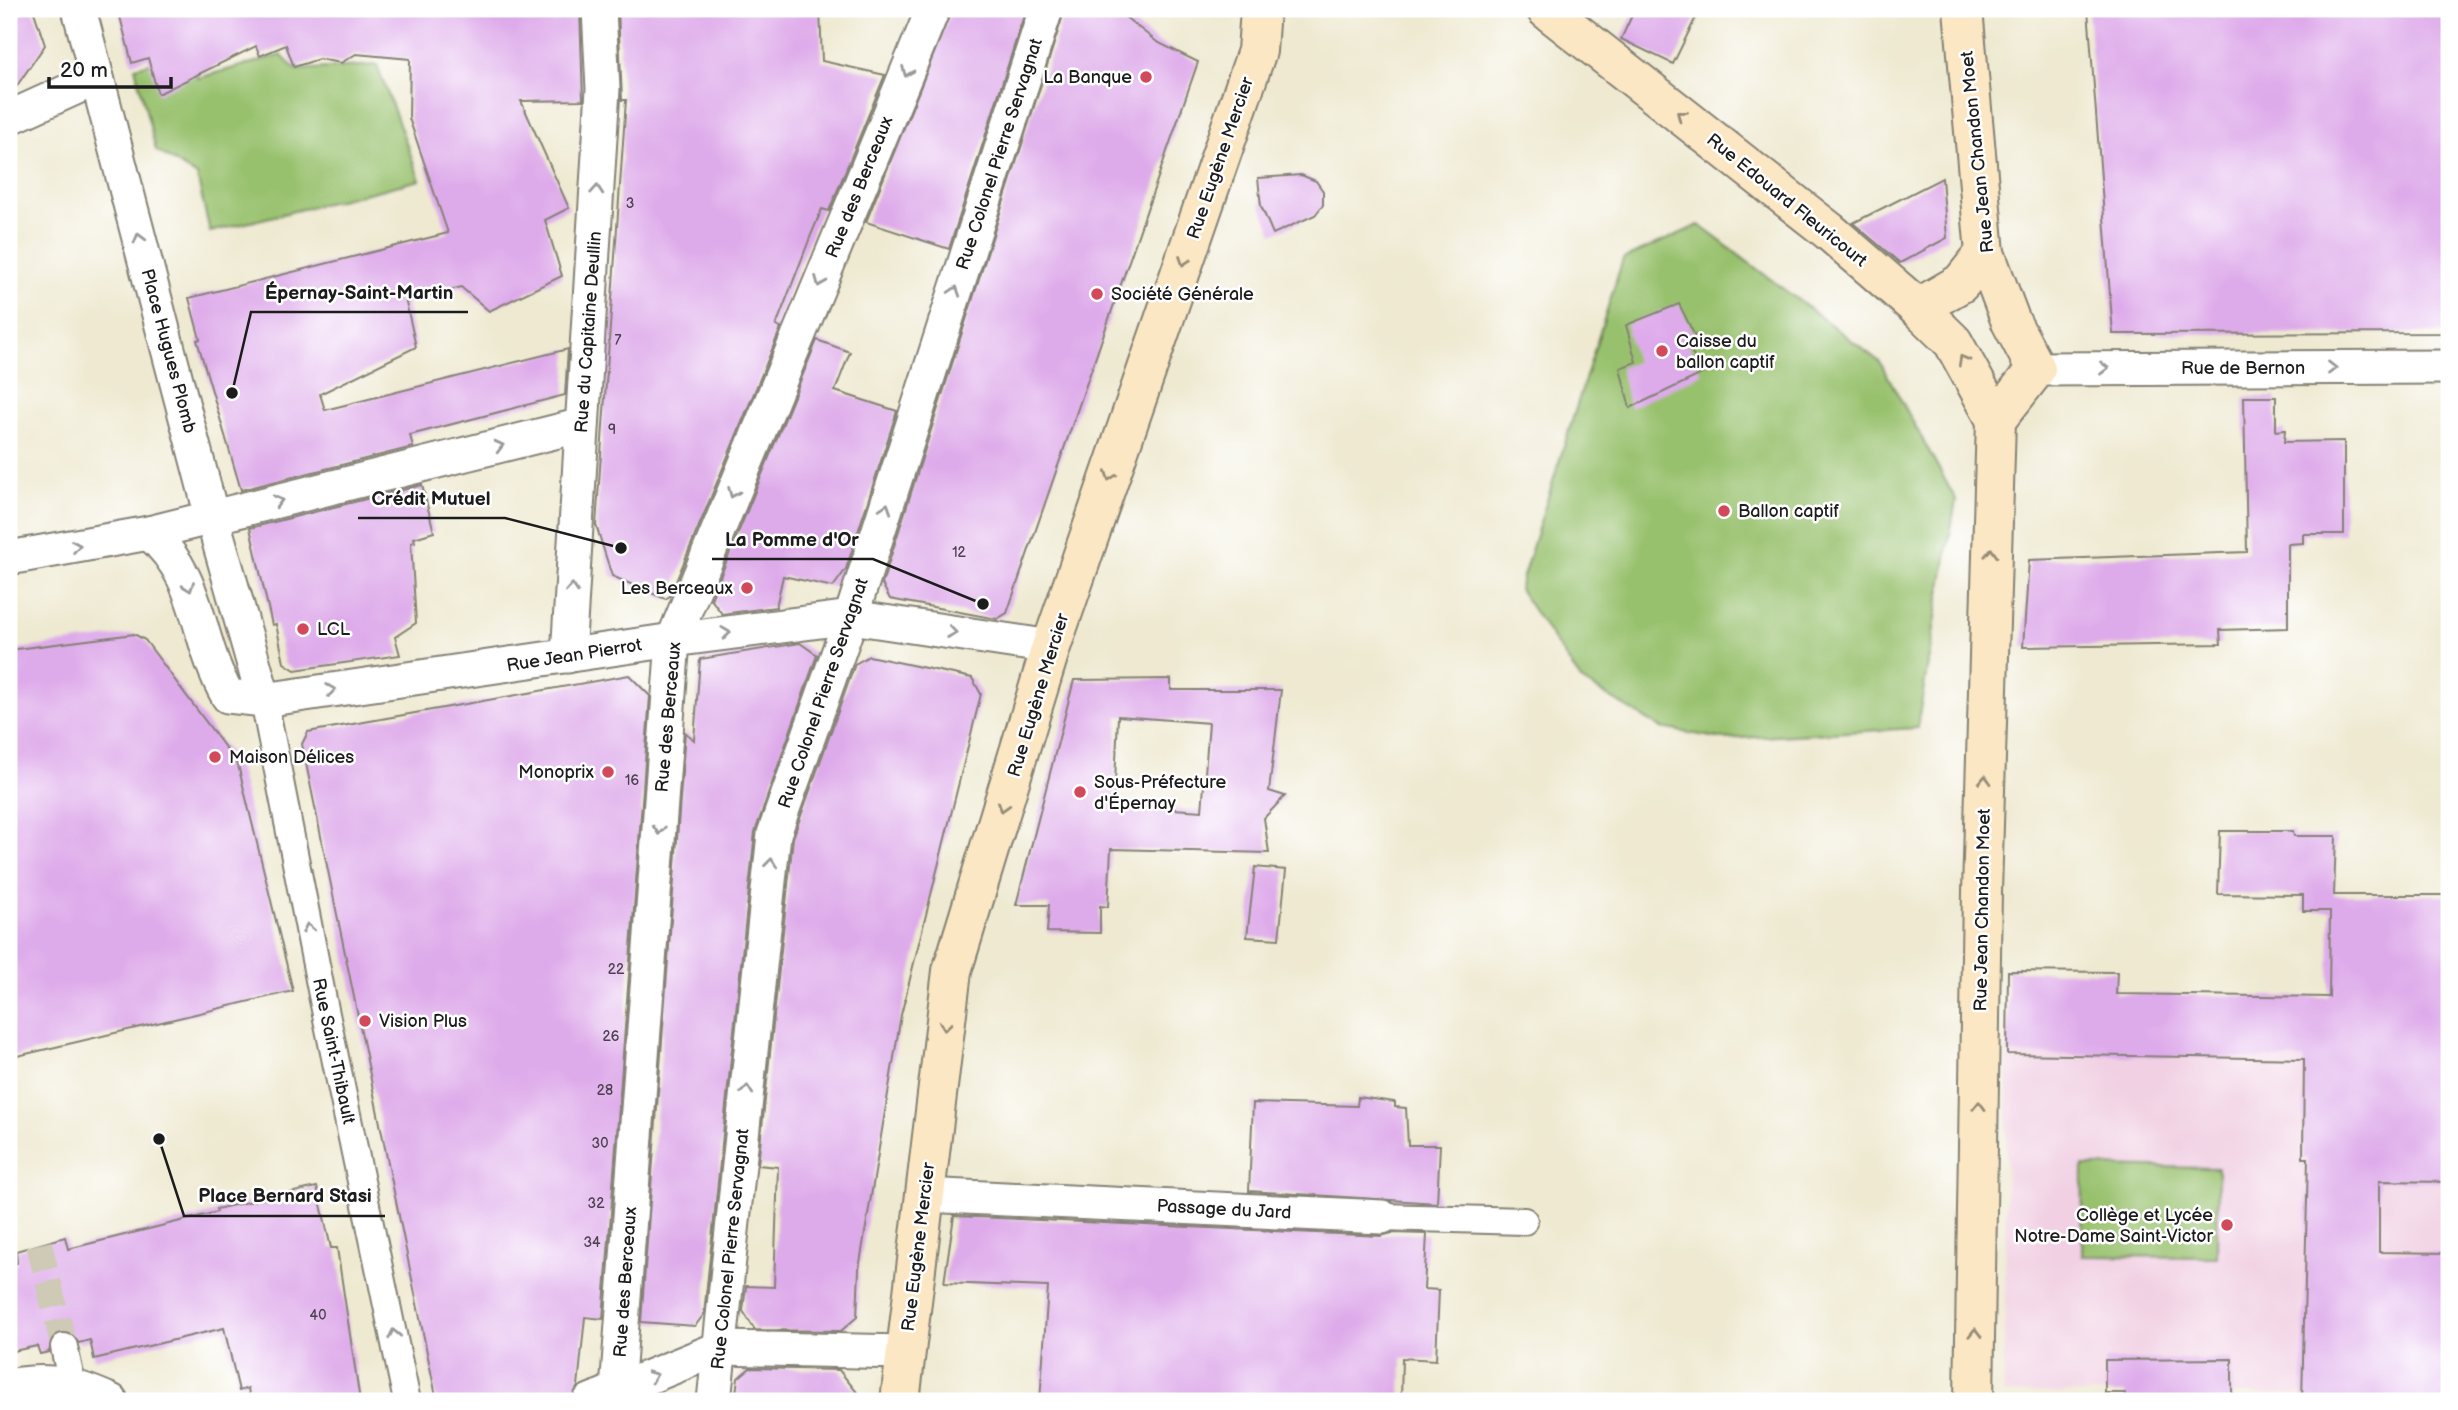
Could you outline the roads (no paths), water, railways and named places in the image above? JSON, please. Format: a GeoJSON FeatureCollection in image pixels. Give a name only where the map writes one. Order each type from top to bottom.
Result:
{"type":"FeatureCollection","features":[{"type":"Feature","properties":{"kind":"main road","name":"Rue Eugène Mercier"},"geometry":{"type":"LineString","coordinates":[[900,1401],[952,971],[1051,647],[1257,51],[1260,9]]}},
{"type":"Feature","properties":{"kind":"main road","name":"Rue Edouard Fleuricourt"},"geometry":{"type":"LineString","coordinates":[[1546,9],[1829,231],[1918,308],[1953,342],[1996,420]]}},
{"type":"Feature","properties":{"kind":"main road","name":"Rue Jean Chandon Moet"},"geometry":{"type":"LineString","coordinates":[[1963,9],[1985,253],[2011,322],[2036,369]]}},
{"type":"Feature","properties":{"kind":"main road"},"geometry":{"type":"LineString","coordinates":[[1918,308],[1961,283],[1985,253]]}},
{"type":"Feature","properties":{"kind":"main road"},"geometry":{"type":"LineString","coordinates":[[1996,420],[2036,369]]}},
{"type":"Feature","properties":{"kind":"main road","name":"Rue Jean Chandon Moet"},"geometry":{"type":"LineString","coordinates":[[1974,1401],[1982,892],[1996,420]]}},
{"type":"Feature","properties":{"kind":"street","name":"Place Hugues Plomb"},"geometry":{"type":"LineString","coordinates":[[79,9],[212,517]]}},
{"type":"Feature","properties":{"kind":"street","name":"Rue du Capitaine Deullin"},"geometry":{"type":"LineString","coordinates":[[568,656],[603,89],[599,9]]}},
{"type":"Feature","properties":{"kind":"street","name":"Rue des Berceaux"},"geometry":{"type":"LineString","coordinates":[[603,1396],[673,640],[933,9]]}},
{"type":"Feature","properties":{"kind":"street","name":"Rue Colonel Pierre Servagnat"},"geometry":{"type":"LineString","coordinates":[[714,1401],[774,834],[851,618],[1046,9]]}},
{"type":"Feature","properties":{"kind":"street"},"geometry":{"type":"LineString","coordinates":[[9,118],[97,78]]}},
{"type":"Feature","properties":{"kind":"street","name":"Rue de Bernon"},"geometry":{"type":"LineString","coordinates":[[2036,369],[2449,367]]}},
{"type":"Feature","properties":{"kind":"street"},"geometry":{"type":"LineString","coordinates":[[9,558],[149,533],[582,425]]}},
{"type":"Feature","properties":{"kind":"street","name":"Rue Saint-Thibault"},"geometry":{"type":"LineString","coordinates":[[212,517],[264,700],[321,995],[407,1401]]}},
{"type":"Feature","properties":{"kind":"street"},"geometry":{"type":"LineString","coordinates":[[149,533],[166,547],[188,581],[214,672],[228,696],[264,700]]}},
{"type":"Feature","properties":{"kind":"street","name":"Rue Jean Pierrot"},"geometry":{"type":"LineString","coordinates":[[264,700],[673,640],[851,618],[1051,647]]}},
{"type":"Feature","properties":{"kind":"street","name":"Passage du Jard"},"geometry":{"type":"LineString","coordinates":[[924,1195],[1382,1217],[1524,1221]]}},
{"type":"Feature","properties":{"kind":"street"},"geometry":{"type":"LineString","coordinates":[[64,1348],[72,1384]]}},
{"type":"Feature","properties":{"kind":"street"},"geometry":{"type":"LineString","coordinates":[[603,1396],[720,1348],[905,1352]]}},
{"type":"Feature","properties":{"kind":"street"},"geometry":{"type":"LineString","coordinates":[[9,1385],[33,1381],[72,1384],[111,1401]]}},
{"type":"Feature","properties":{"kind":"tunnel"},"geometry":{"type":"LineString","coordinates":[[39,1244],[64,1347]]}},
{"type":"Feature","properties":{"kind":"place","name":"La Banque"},"geometry":{"type":"Point","coordinates":[1146,77]}},
{"type":"Feature","properties":{"kind":"place","name":"Société Générale"},"geometry":{"type":"Point","coordinates":[1097,294]}},
{"type":"Feature","properties":{"kind":"place","name":"Caisse du ballon captif"},"geometry":{"type":"Point","coordinates":[1662,351]}},
{"type":"Feature","properties":{"kind":"place","name":"Épernay-Saint-Martin"},"geometry":{"type":"Point","coordinates":[232,393]}},
{"type":"Feature","properties":{"kind":"place","name":"Ballon captif"},"geometry":{"type":"Point","coordinates":[1724,511]}},
{"type":"Feature","properties":{"kind":"place","name":"Crédit Mutuel"},"geometry":{"type":"Point","coordinates":[621,548]}},
{"type":"Feature","properties":{"kind":"place","name":"Les Berceaux"},"geometry":{"type":"Point","coordinates":[747,588]}},
{"type":"Feature","properties":{"kind":"place","name":"La Pomme d'Or"},"geometry":{"type":"Point","coordinates":[983,604]}},
{"type":"Feature","properties":{"kind":"place","name":"LCL"},"geometry":{"type":"Point","coordinates":[303,629]}},
{"type":"Feature","properties":{"kind":"place","name":"Maison Délices"},"geometry":{"type":"Point","coordinates":[215,757]}},
{"type":"Feature","properties":{"kind":"place","name":"Monoprix"},"geometry":{"type":"Point","coordinates":[608,772]}},
{"type":"Feature","properties":{"kind":"place","name":"Sous-Préfecture d'Épernay"},"geometry":{"type":"Point","coordinates":[1080,792]}},
{"type":"Feature","properties":{"kind":"place","name":"Vision Plus"},"geometry":{"type":"Point","coordinates":[365,1021]}},
{"type":"Feature","properties":{"kind":"place","name":"Place Bernard Stasi"},"geometry":{"type":"Point","coordinates":[159,1139]}},
{"type":"Feature","properties":{"kind":"place","name":"Collège et Lycée Notre-Dame Saint-Victor"},"geometry":{"type":"Point","coordinates":[2227,1225]}}]}
